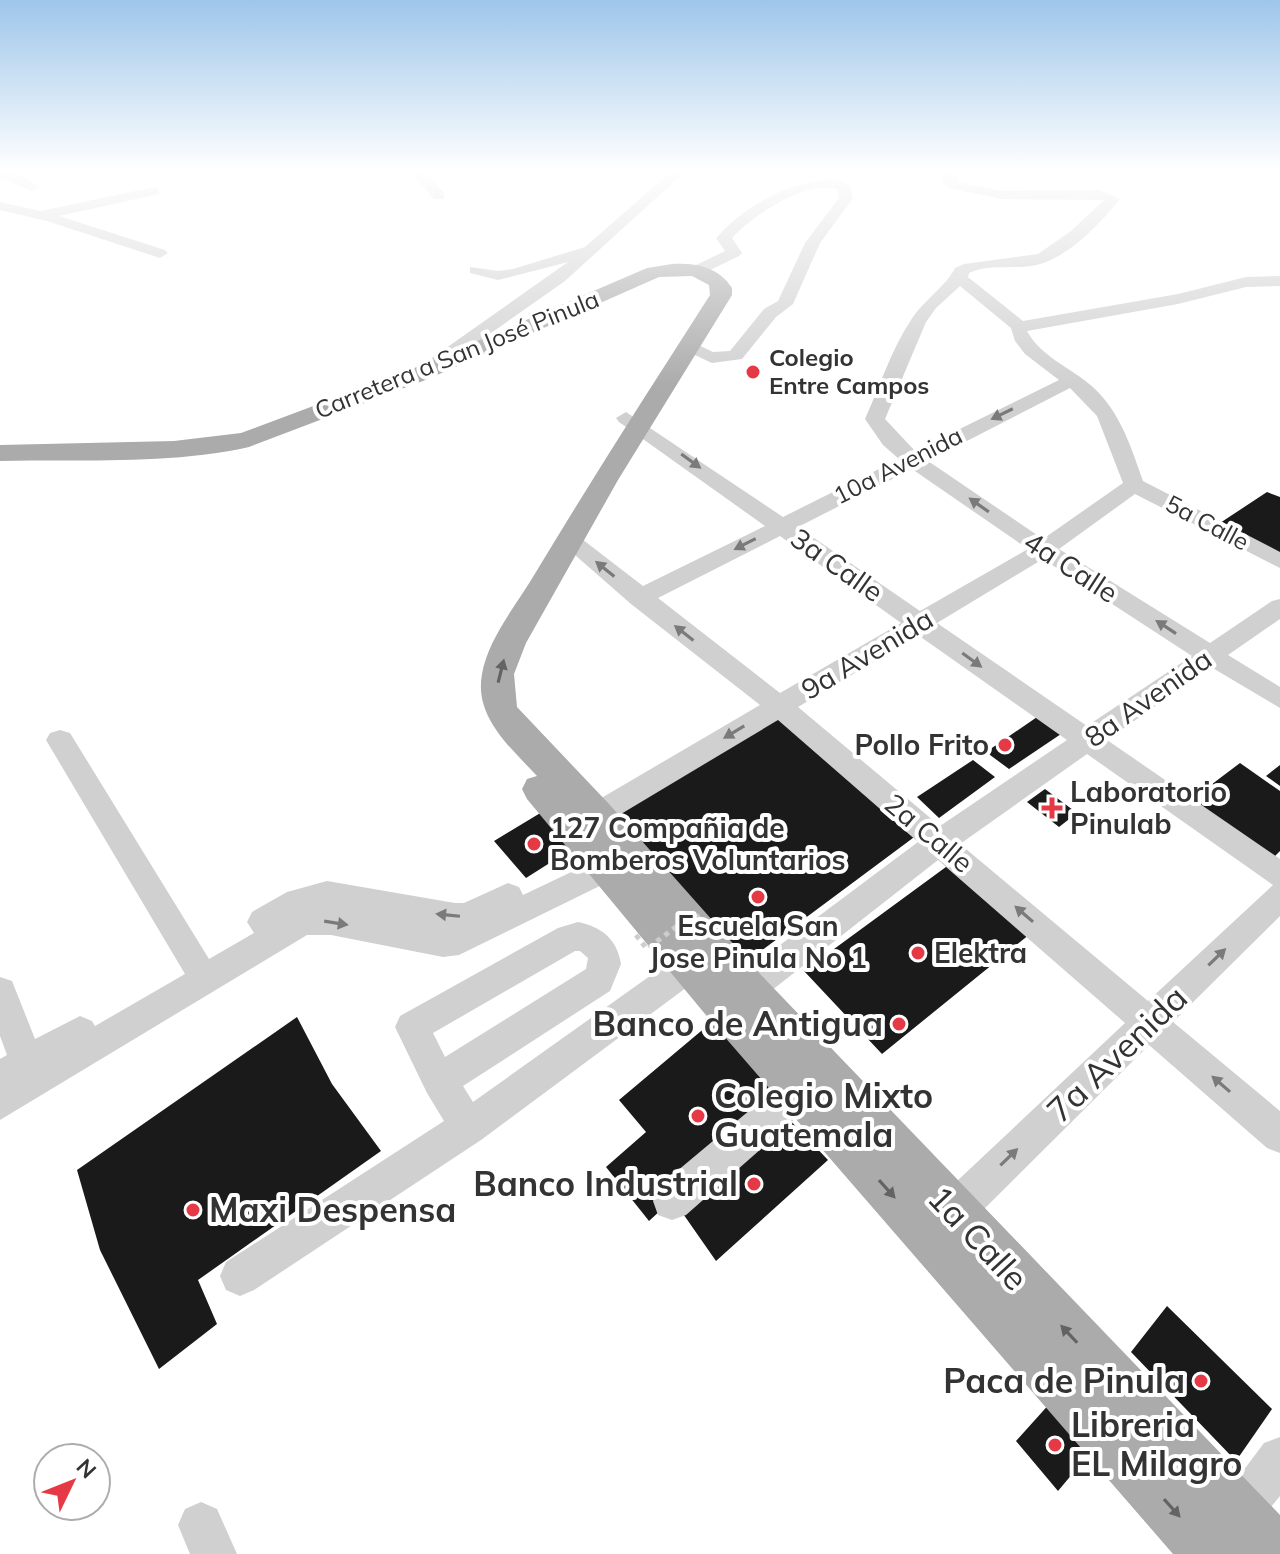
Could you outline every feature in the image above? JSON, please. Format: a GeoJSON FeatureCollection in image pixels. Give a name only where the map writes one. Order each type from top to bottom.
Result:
{"type":"FeatureCollection","features":[{"type":"Feature","properties":{"kind":"main road","name":"Carretera a San José Pinula"},"geometry":{"type":"LineString","coordinates":[[0,453],[148,451],[223,445],[249,439],[420,374],[654,272],[696,271],[715,279],[722,286],[722,291],[690,346],[634,422],[505,614],[480,659],[474,680],[476,705],[484,724],[515,744]]}},
{"type":"Feature","properties":{"kind":"main road","name":"Carretera a San José Pinula"},"geometry":{"type":"LineString","coordinates":[[0,462],[179,460],[236,451],[401,393],[659,277],[680,275],[698,279],[705,285],[705,294],[570,541],[510,643],[498,674],[500,708],[515,744]]}},
{"type":"Feature","properties":{"kind":"main road","name":"1a Calle"},"geometry":{"type":"LineString","coordinates":[[515,744],[599,846],[812,1082],[1240,1542]]}},
{"type":"Feature","properties":{"kind":"main road","name":"1a Calle"},"geometry":{"type":"LineString","coordinates":[[599,846],[698,946],[736,998]]}},
{"type":"Feature","properties":{"kind":"main road","name":"1a Calle"},"geometry":{"type":"LineString","coordinates":[[812,1082],[953,1212],[1240,1542]]}},
{"type":"Feature","properties":{"kind":"street"},"geometry":{"type":"LineString","coordinates":[[124,242],[160,253]]}},
{"type":"Feature","properties":{"kind":"street"},"geometry":{"type":"LineString","coordinates":[[420,374],[541,291],[601,242]]}},
{"type":"Feature","properties":{"kind":"street"},"geometry":{"type":"LineString","coordinates":[[696,271],[734,253],[726,242]]}},
{"type":"Feature","properties":{"kind":"street"},"geometry":{"type":"LineString","coordinates":[[690,346],[710,358],[736,355],[770,313],[785,304],[814,242]]}},
{"type":"Feature","properties":{"kind":"street"},"geometry":{"type":"LineString","coordinates":[[1064,242],[1045,258],[970,266],[961,271],[960,278],[1020,327],[1178,299],[1246,282],[1280,281]]}},
{"type":"Feature","properties":{"kind":"street"},"geometry":{"type":"LineString","coordinates":[[476,270],[486,276],[506,277],[594,249]]}},
{"type":"Feature","properties":{"kind":"street","name":"4a Calle"},"geometry":{"type":"LineString","coordinates":[[960,278],[926,306],[875,419],[879,428],[912,458],[1042,550],[1280,699]]}},
{"type":"Feature","properties":{"kind":"street"},"geometry":{"type":"LineString","coordinates":[[1020,327],[1018,331],[1023,345],[1072,380],[1112,423],[1134,485]]}},
{"type":"Feature","properties":{"kind":"street","name":"10a Avenida"},"geometry":{"type":"LineString","coordinates":[[639,598],[1072,380]]}},
{"type":"Feature","properties":{"kind":"street","name":"3a Calle"},"geometry":{"type":"LineString","coordinates":[[634,422],[1280,875]]}},
{"type":"Feature","properties":{"kind":"street","name":"9a Avenida"},"geometry":{"type":"LineString","coordinates":[[599,846],[779,706],[1042,550],[1134,485]]}},
{"type":"Feature","properties":{"kind":"street","name":"5a Calle"},"geometry":{"type":"LineString","coordinates":[[1134,485],[1280,561]]}},
{"type":"Feature","properties":{"kind":"street","name":"2a Calle"},"geometry":{"type":"LineString","coordinates":[[570,541],[779,706],[1280,1135]]}},
{"type":"Feature","properties":{"kind":"street","name":"8a Avenida"},"geometry":{"type":"LineString","coordinates":[[736,998],[940,842],[1280,607]]}},
{"type":"Feature","properties":{"kind":"street"},"geometry":{"type":"LineString","coordinates":[[60,740],[195,963]]}},
{"type":"Feature","properties":{"kind":"street"},"geometry":{"type":"LineString","coordinates":[[0,1102],[21,1074],[195,963],[309,896],[327,894],[455,917],[467,916],[599,846]]}},
{"type":"Feature","properties":{"kind":"street"},"geometry":{"type":"LineString","coordinates":[[21,1074],[302,921],[331,921],[443,943],[459,941],[599,846]]}},
{"type":"Feature","properties":{"kind":"street","name":"7a Avenida"},"geometry":{"type":"LineString","coordinates":[[953,1212],[1280,896]]}},
{"type":"Feature","properties":{"kind":"street"},"geometry":{"type":"LineString","coordinates":[[439,1081],[598,980],[606,965],[598,947],[586,937],[577,935],[569,938],[414,1024],[412,1028],[439,1081],[468,1127]]}},
{"type":"Feature","properties":{"kind":"street"},"geometry":{"type":"LineString","coordinates":[[240,1276],[468,1127],[698,946]]}},
{"type":"Feature","properties":{"kind":"street"},"geometry":{"type":"LineString","coordinates":[[0,992],[21,1074]]}},
{"type":"Feature","properties":{"kind":"street"},"geometry":{"type":"LineString","coordinates":[[672,1201],[812,1082]]}},
{"type":"Feature","properties":{"kind":"street"},"geometry":{"type":"LineString","coordinates":[[1240,1542],[1280,1459]]}},
{"type":"Feature","properties":{"kind":"path"},"geometry":{"type":"LineString","coordinates":[[636,935],[647,949],[694,913],[698,946]]}},
{"type":"Feature","properties":{"kind":"building"},"geometry":{"type":"Polygon","coordinates":[[[1267,492],[1280,497],[1280,553],[1220,523],[1267,492]]]}},
{"type":"Feature","properties":{"kind":"building","name":"Escuela San Jose Pinula No 1"},"geometry":{"type":"Polygon","coordinates":[[[782,715],[921,832],[745,963],[610,820],[782,715]]]}},
{"type":"Feature","properties":{"kind":"building"},"geometry":{"type":"Polygon","coordinates":[[[1040,715],[1064,732],[1009,769],[986,752],[1040,715]]]}},
{"type":"Feature","properties":{"kind":"building"},"geometry":{"type":"Polygon","coordinates":[[[973,760],[995,777],[939,818],[917,797],[973,760]]]}},
{"type":"Feature","properties":{"kind":"building"},"geometry":{"type":"Polygon","coordinates":[[[1240,763],[1280,791],[1280,851],[1270,861],[1187,803],[1240,763]]]}},
{"type":"Feature","properties":{"kind":"building"},"geometry":{"type":"Polygon","coordinates":[[[1280,765],[1280,786],[1266,776],[1280,765]]]}},
{"type":"Feature","properties":{"kind":"building","name":"Laboratorio Pinulab"},"geometry":{"type":"Polygon","coordinates":[[[1045,789],[1077,813],[1059,827],[1027,802],[1045,789]]]}},
{"type":"Feature","properties":{"kind":"building","name":"127 Compañia de Bomberos Voluntarios"},"geometry":{"type":"Polygon","coordinates":[[[542,812],[575,847],[526,878],[494,841],[542,812]]]}},
{"type":"Feature","properties":{"kind":"building","name":"Elektra"},"geometry":{"type":"Polygon","coordinates":[[[950,864],[1030,934],[882,1054],[804,971],[950,864]]]}},
{"type":"Feature","properties":{"kind":"building","name":"Maxi Despensa"},"geometry":{"type":"Polygon","coordinates":[[[297,1017],[332,1084],[381,1151],[198,1280],[217,1324],[159,1369],[100,1250],[77,1170],[297,1017]]]}},
{"type":"Feature","properties":{"kind":"building","name":"Colegio Mixto Guatemala"},"geometry":{"type":"Polygon","coordinates":[[[713,1021],[785,1096],[649,1221],[606,1167],[646,1132],[619,1100],[713,1021]]]}},
{"type":"Feature","properties":{"kind":"building","name":"Banco Industrial"},"geometry":{"type":"Polygon","coordinates":[[[786,1116],[828,1160],[716,1261],[679,1208],[786,1116]]]}},
{"type":"Feature","properties":{"kind":"building","name":"Paca de Pinula"},"geometry":{"type":"Polygon","coordinates":[[[1167,1306],[1272,1409],[1236,1461],[1131,1352],[1167,1306]]]}},
{"type":"Feature","properties":{"kind":"building","name":"Libreria EL Milagro"},"geometry":{"type":"Polygon","coordinates":[[[1052,1401],[1094,1448],[1058,1491],[1016,1441],[1052,1401]]]}},
{"type":"Feature","properties":{"kind":"place","name":"Colegio Entre Campos"},"geometry":{"type":"Point","coordinates":[753,372]}},
{"type":"Feature","properties":{"kind":"place","name":"Pollo Frito"},"geometry":{"type":"Point","coordinates":[1005,745]}},
{"type":"Feature","properties":{"kind":"place","name":"Laboratorio Pinulab"},"geometry":{"type":"Point","coordinates":[1052,808]}},
{"type":"Feature","properties":{"kind":"place","name":"127 Compañia de Bomberos Voluntarios"},"geometry":{"type":"Point","coordinates":[534,844]}},
{"type":"Feature","properties":{"kind":"place","name":"Escuela San Jose Pinula No 1"},"geometry":{"type":"Point","coordinates":[758,897]}},
{"type":"Feature","properties":{"kind":"place","name":"Elektra"},"geometry":{"type":"Point","coordinates":[918,953]}},
{"type":"Feature","properties":{"kind":"place","name":"Banco de Antigua"},"geometry":{"type":"Point","coordinates":[899,1024]}},
{"type":"Feature","properties":{"kind":"place","name":"Colegio Mixto Guatemala"},"geometry":{"type":"Point","coordinates":[698,1116]}},
{"type":"Feature","properties":{"kind":"place","name":"Banco Industrial"},"geometry":{"type":"Point","coordinates":[754,1184]}},
{"type":"Feature","properties":{"kind":"place","name":"Maxi Despensa"},"geometry":{"type":"Point","coordinates":[193,1210]}},
{"type":"Feature","properties":{"kind":"place","name":"Paca de Pinula"},"geometry":{"type":"Point","coordinates":[1201,1381]}},
{"type":"Feature","properties":{"kind":"place","name":"Libreria EL Milagro"},"geometry":{"type":"Point","coordinates":[1055,1445]}}]}
